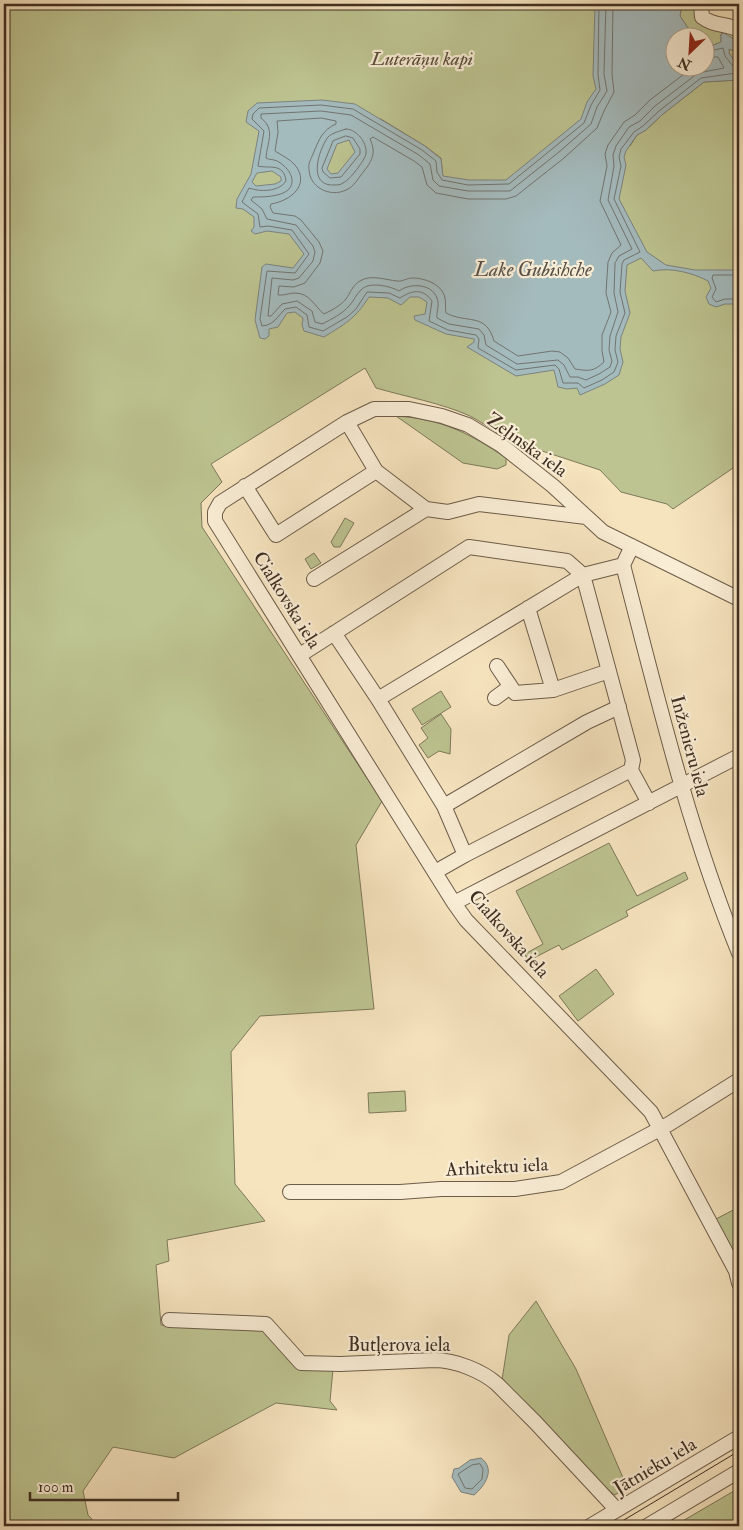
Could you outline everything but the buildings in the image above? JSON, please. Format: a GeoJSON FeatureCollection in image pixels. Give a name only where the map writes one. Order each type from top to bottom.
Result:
{"type":"FeatureCollection","features":[{"type":"Feature","properties":{"kind":"street"},"geometry":{"type":"LineString","coordinates":[[701,7],[702,17],[711,24],[734,27],[739,30]]}},
{"type":"Feature","properties":{"kind":"street","name":"Zeļinska iela"},"geometry":{"type":"LineString","coordinates":[[215,521],[215,512],[220,503],[346,422],[374,409],[409,409],[442,416],[468,426],[513,453],[553,486],[603,532],[739,599]]}},
{"type":"Feature","properties":{"kind":"street"},"geometry":{"type":"LineString","coordinates":[[346,422],[376,471],[426,509],[448,512],[479,504],[586,517]]}},
{"type":"Feature","properties":{"kind":"street"},"geometry":{"type":"LineString","coordinates":[[244,486],[276,535],[376,471]]}},
{"type":"Feature","properties":{"kind":"street"},"geometry":{"type":"LineString","coordinates":[[314,579],[426,509]]}},
{"type":"Feature","properties":{"kind":"street","name":"Cialkovska iela"},"geometry":{"type":"LineString","coordinates":[[215,521],[466,920],[652,1112],[736,1271],[739,1283]]}},
{"type":"Feature","properties":{"kind":"street"},"geometry":{"type":"LineString","coordinates":[[378,699],[583,575],[622,565],[632,546]]}},
{"type":"Feature","properties":{"kind":"street"},"geometry":{"type":"LineString","coordinates":[[300,655],[469,547],[567,560],[583,575],[634,760],[632,770],[649,803]]}},
{"type":"Feature","properties":{"kind":"street","name":"Inženieru iela"},"geometry":{"type":"LineString","coordinates":[[622,565],[680,786],[721,909],[739,953]]}},
{"type":"Feature","properties":{"kind":"street"},"geometry":{"type":"LineString","coordinates":[[528,608],[553,690]]}},
{"type":"Feature","properties":{"kind":"street"},"geometry":{"type":"LineString","coordinates":[[334,633],[378,699],[444,806],[465,855]]}},
{"type":"Feature","properties":{"kind":"street"},"geometry":{"type":"LineString","coordinates":[[497,666],[515,693],[553,690],[609,671]]}},
{"type":"Feature","properties":{"kind":"street"},"geometry":{"type":"LineString","coordinates":[[495,698],[510,687]]}},
{"type":"Feature","properties":{"kind":"street"},"geometry":{"type":"LineString","coordinates":[[444,806],[587,722],[619,707]]}},
{"type":"Feature","properties":{"kind":"street"},"geometry":{"type":"LineString","coordinates":[[454,903],[739,756]]}},
{"type":"Feature","properties":{"kind":"street"},"geometry":{"type":"LineString","coordinates":[[435,872],[632,770]]}},
{"type":"Feature","properties":{"kind":"street","name":"Arhitektu iela"},"geometry":{"type":"LineString","coordinates":[[290,1192],[400,1192],[442,1189],[514,1190],[562,1182],[660,1129],[739,1080]]}},
{"type":"Feature","properties":{"kind":"street","name":"Butļerova iela"},"geometry":{"type":"LineString","coordinates":[[169,1320],[266,1324],[302,1363],[340,1364],[448,1360],[458,1363],[491,1379],[617,1510]]}},
{"type":"Feature","properties":{"kind":"street","name":"Jātnieku iela"},"geometry":{"type":"LineString","coordinates":[[590,1526],[739,1437]]}},
{"type":"Feature","properties":{"kind":"street"},"geometry":{"type":"LineString","coordinates":[[647,1526],[739,1471]]}},
{"type":"Feature","properties":{"kind":"green space","name":"Luterāņu kapi"},"geometry":{"type":"Polygon","coordinates":[[[4,4],[620,4],[630,146],[637,135],[646,130],[704,82],[739,80],[739,464],[673,509],[667,504],[621,492],[600,470],[527,446],[521,452],[484,424],[459,411],[376,388],[365,368],[211,464],[222,482],[201,503],[202,527],[382,801],[356,845],[374,1009],[260,1016],[231,1052],[235,1184],[265,1221],[167,1240],[169,1261],[156,1265],[161,1325],[262,1330],[297,1368],[333,1369],[330,1401],[337,1410],[276,1403],[174,1458],[113,1447],[83,1491],[88,1515],[98,1526],[4,1526],[4,4]],[[381,119],[369,121],[442,170],[441,158],[381,119]]]}},
{"type":"Feature","properties":{"kind":"green space"},"geometry":{"type":"Polygon","coordinates":[[[682,4],[696,4],[700,24],[716,28],[688,28],[680,16],[682,4]]]}},
{"type":"Feature","properties":{"kind":"green space"},"geometry":{"type":"Polygon","coordinates":[[[716,28],[739,34],[739,68],[729,53],[729,49],[736,52],[724,33],[721,34],[721,42],[716,44],[716,28]]]}},
{"type":"Feature","properties":{"kind":"green space"},"geometry":{"type":"Polygon","coordinates":[[[396,416],[427,420],[454,429],[480,441],[506,458],[506,465],[497,469],[463,463],[396,416]]]}},
{"type":"Feature","properties":{"kind":"green space"},"geometry":{"type":"Polygon","coordinates":[[[345,518],[354,523],[340,547],[334,547],[331,542],[345,518]]]}},
{"type":"Feature","properties":{"kind":"green space"},"geometry":{"type":"Polygon","coordinates":[[[314,553],[321,563],[311,569],[305,559],[314,553]]]}},
{"type":"Feature","properties":{"kind":"green space"},"geometry":{"type":"Polygon","coordinates":[[[441,691],[451,707],[422,725],[412,709],[441,691]]]}},
{"type":"Feature","properties":{"kind":"green space"},"geometry":{"type":"Polygon","coordinates":[[[441,714],[451,729],[450,754],[439,751],[428,758],[419,745],[428,738],[421,728],[441,714]]]}},
{"type":"Feature","properties":{"kind":"green space"},"geometry":{"type":"Polygon","coordinates":[[[609,843],[637,896],[685,872],[688,879],[626,911],[628,916],[562,950],[559,945],[528,961],[525,954],[543,944],[516,891],[609,843]]]}},
{"type":"Feature","properties":{"kind":"green space"},"geometry":{"type":"Polygon","coordinates":[[[596,969],[614,994],[578,1021],[559,996],[596,969]]]}},
{"type":"Feature","properties":{"kind":"green space"},"geometry":{"type":"Polygon","coordinates":[[[405,1091],[406,1111],[369,1113],[368,1093],[405,1091]]]}},
{"type":"Feature","properties":{"kind":"green space"},"geometry":{"type":"Polygon","coordinates":[[[739,1207],[739,1274],[714,1220],[739,1207]]]}},
{"type":"Feature","properties":{"kind":"green space"},"geometry":{"type":"Polygon","coordinates":[[[536,1301],[576,1369],[627,1487],[615,1495],[603,1487],[502,1380],[509,1335],[536,1301]]]}},
{"type":"Feature","properties":{"kind":"green space"},"geometry":{"type":"Polygon","coordinates":[[[739,1488],[739,1526],[674,1526],[739,1488]]]}},
{"type":"Feature","properties":{"kind":"water","name":"Lake Gubishche"},"geometry":{"type":"Polygon","coordinates":[[[595,4],[682,4],[680,16],[688,28],[666,28],[666,78],[716,78],[716,44],[721,42],[721,34],[724,33],[735,40],[737,52],[729,49],[729,53],[739,68],[739,80],[704,82],[646,130],[637,135],[624,157],[626,165],[619,199],[647,252],[666,265],[695,270],[739,270],[739,304],[725,304],[716,307],[709,304],[706,297],[711,288],[708,281],[696,276],[674,270],[653,271],[641,258],[627,265],[625,291],[630,313],[621,337],[620,349],[623,362],[619,375],[605,384],[580,395],[577,388],[567,389],[558,387],[554,370],[516,376],[467,347],[474,342],[474,339],[446,334],[415,320],[414,316],[425,314],[427,302],[419,297],[410,297],[401,305],[388,298],[369,297],[359,311],[349,320],[324,337],[304,331],[302,325],[303,318],[295,312],[287,313],[278,327],[269,329],[269,336],[265,339],[260,338],[255,320],[262,267],[266,264],[293,268],[304,254],[289,234],[267,231],[255,234],[251,231],[254,227],[254,217],[243,209],[236,208],[237,199],[251,174],[259,131],[246,122],[248,111],[257,103],[322,100],[355,104],[425,146],[441,159],[443,176],[469,180],[506,180],[581,119],[587,102],[596,89],[593,76],[595,4]],[[349,140],[337,144],[327,169],[331,174],[338,173],[355,152],[349,140]],[[272,171],[257,173],[252,182],[256,186],[275,184],[281,181],[281,177],[272,171]]]}},
{"type":"Feature","properties":{"kind":"water"},"geometry":{"type":"Polygon","coordinates":[[[481,1458],[488,1467],[485,1482],[474,1495],[461,1492],[452,1477],[454,1469],[459,1468],[470,1460],[481,1458]]]}},
{"type":"Feature","properties":{"kind":"tram line"},"geometry":{"type":"LineString","coordinates":[[614,1526],[739,1451]]}}]}
